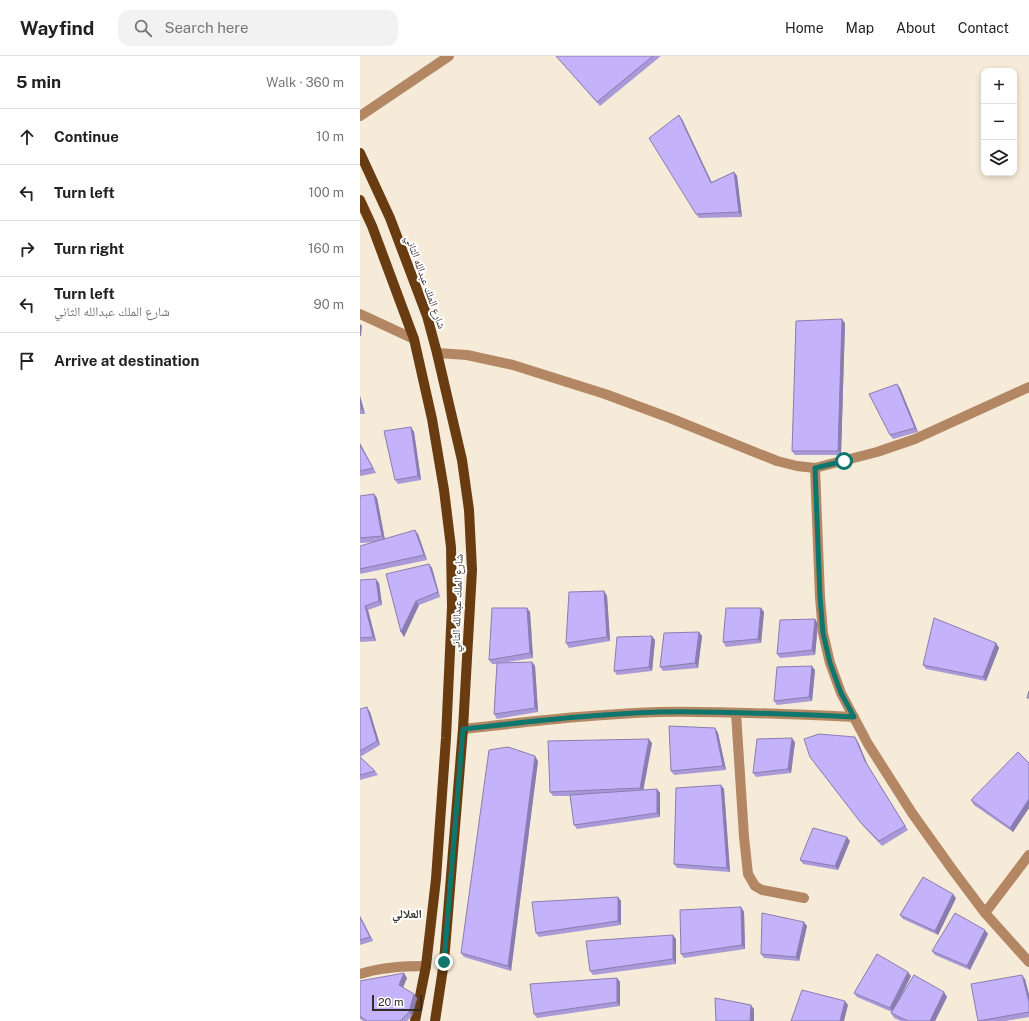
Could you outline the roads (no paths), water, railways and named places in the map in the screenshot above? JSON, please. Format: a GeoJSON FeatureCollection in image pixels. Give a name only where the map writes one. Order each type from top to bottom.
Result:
{"type":"FeatureCollection","features":[{"type":"Feature","properties":{"kind":"main road","name":"شارع الملك عبدالله الثاني"},"geometry":{"type":"LineString","coordinates":[[360,153],[390,218],[427,316],[438,353],[462,460],[469,510],[472,570],[463,729],[444,962],[434,1021]]}},
{"type":"Feature","properties":{"kind":"main road","name":"شارع الملك عبدالله الثاني"},"geometry":{"type":"LineString","coordinates":[[360,200],[372,226],[414,339],[432,419],[444,490],[450,547],[452,607],[436,879],[426,966],[415,1021]]}},
{"type":"Feature","properties":{"kind":"street"},"geometry":{"type":"LineString","coordinates":[[360,116],[449,56]]}},
{"type":"Feature","properties":{"kind":"street"},"geometry":{"type":"LineString","coordinates":[[360,314],[414,339]]}},
{"type":"Feature","properties":{"kind":"street"},"geometry":{"type":"LineString","coordinates":[[438,353],[467,355],[513,365],[605,394],[677,420],[777,461],[797,466],[815,468],[877,452],[915,439],[1029,387]]}},
{"type":"Feature","properties":{"kind":"street"},"geometry":{"type":"LineString","coordinates":[[815,468],[820,597],[823,633],[830,663],[841,693],[868,744],[912,813],[985,914],[1029,962]]}},
{"type":"Feature","properties":{"kind":"street"},"geometry":{"type":"LineString","coordinates":[[463,729],[571,716],[660,712],[854,717]]}},
{"type":"Feature","properties":{"kind":"street"},"geometry":{"type":"LineString","coordinates":[[736,713],[744,837],[748,874],[755,886],[762,890],[804,898]]}},
{"type":"Feature","properties":{"kind":"street"},"geometry":{"type":"LineString","coordinates":[[985,914],[1029,855]]}},
{"type":"Feature","properties":{"kind":"street"},"geometry":{"type":"LineString","coordinates":[[360,974],[371,970],[390,967],[426,966]]}},
{"type":"Feature","properties":{"kind":"district","name":"العلالي"},"geometry":{"type":"Point","coordinates":[407,914]}}]}
